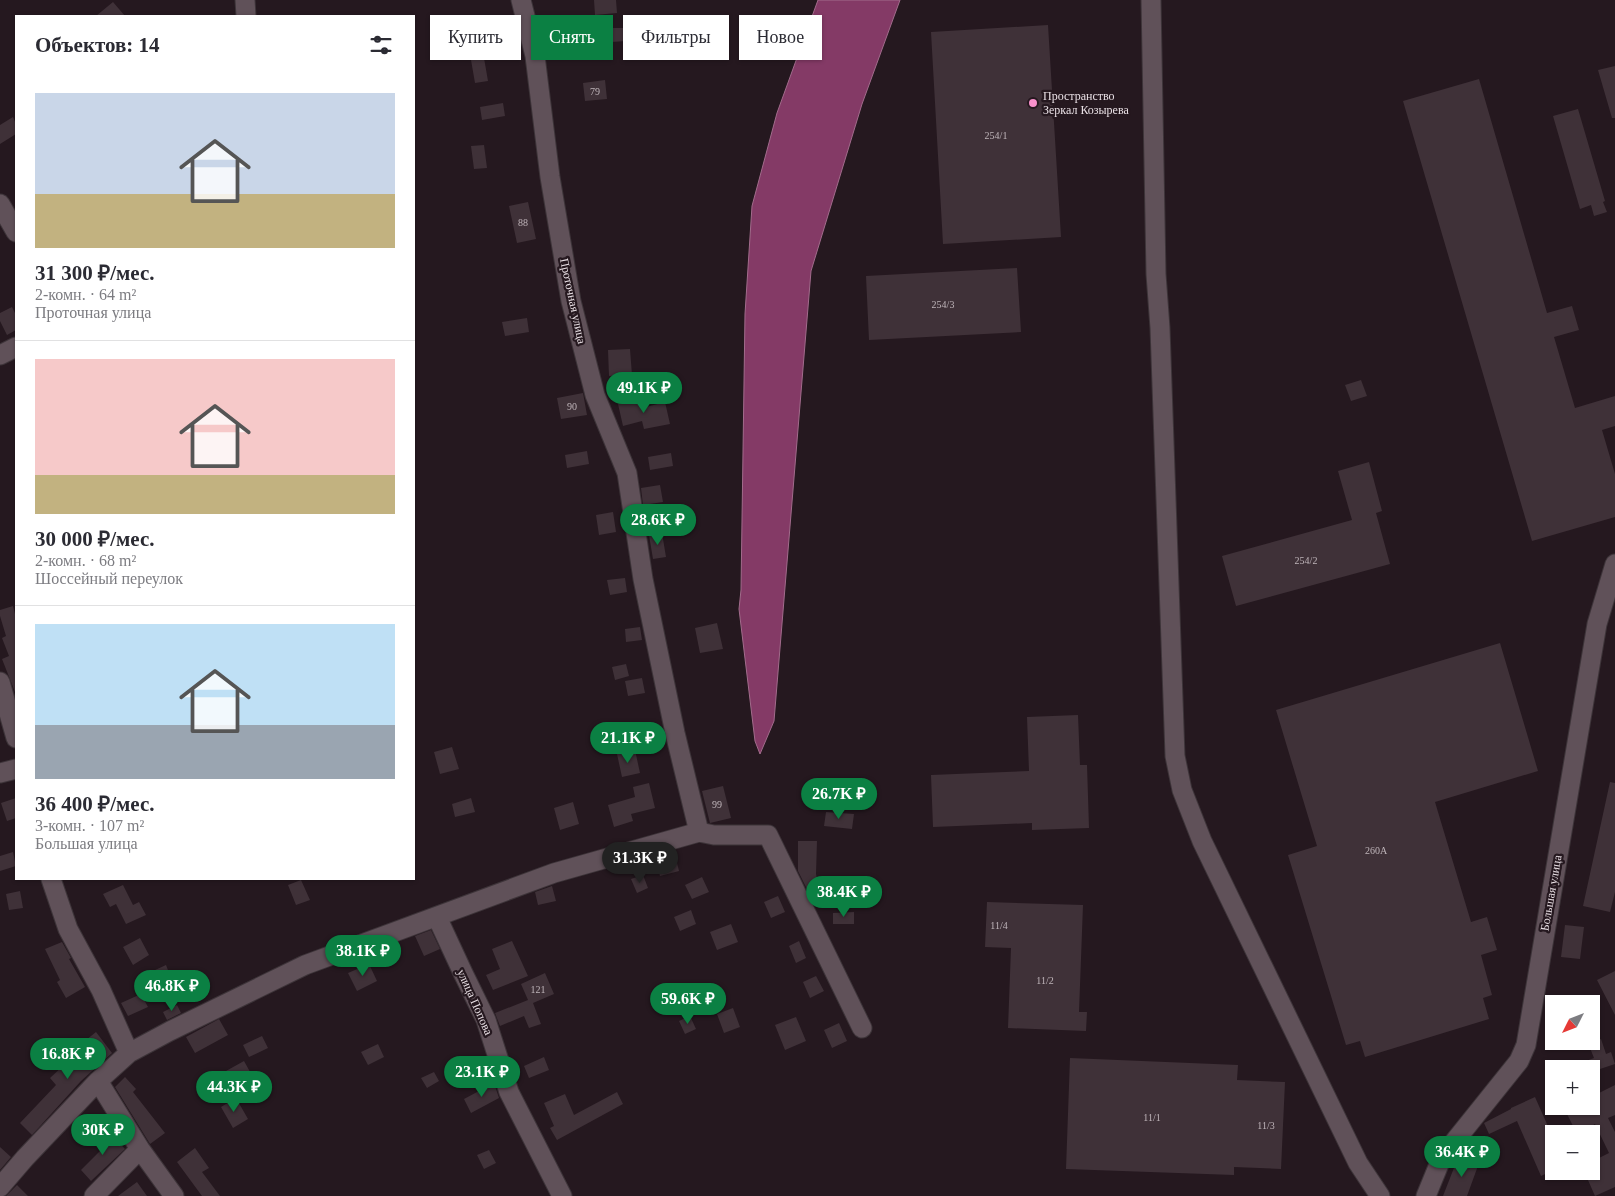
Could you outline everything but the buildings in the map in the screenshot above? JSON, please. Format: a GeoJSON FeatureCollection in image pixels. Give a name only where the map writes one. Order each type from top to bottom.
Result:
{"type":"FeatureCollection","features":[{"type":"Feature","properties":{"kind":"street"},"geometry":{"type":"LineString","coordinates":[[245,0],[246,15]]}},
{"type":"Feature","properties":{"kind":"street","name":"Проточная улица"},"geometry":{"type":"LineString","coordinates":[[521,0],[535,56],[550,177],[571,301],[595,394],[627,473],[643,578],[699,832]]}},
{"type":"Feature","properties":{"kind":"street"},"geometry":{"type":"LineString","coordinates":[[1151,0],[1156,274],[1160,328],[1175,756],[1182,790],[1202,841],[1358,1162],[1380,1196]]}},
{"type":"Feature","properties":{"kind":"street"},"geometry":{"type":"LineString","coordinates":[[0,204],[15,230]]}},
{"type":"Feature","properties":{"kind":"street"},"geometry":{"type":"LineString","coordinates":[[0,355],[15,348]]}},
{"type":"Feature","properties":{"kind":"street","name":"Большая улица"},"geometry":{"type":"LineString","coordinates":[[1426,1196],[1442,1157],[1519,1061],[1526,1045],[1596,624],[1615,564]]}},
{"type":"Feature","properties":{"kind":"street"},"geometry":{"type":"LineString","coordinates":[[0,682],[15,734]]}},
{"type":"Feature","properties":{"kind":"street"},"geometry":{"type":"LineString","coordinates":[[0,773],[15,769]]}},
{"type":"Feature","properties":{"kind":"street"},"geometry":{"type":"LineString","coordinates":[[0,1187],[98,1081],[129,1053],[170,1030],[305,965],[554,873],[699,832],[714,835],[768,835],[862,1028]]}},
{"type":"Feature","properties":{"kind":"street"},"geometry":{"type":"LineString","coordinates":[[51,880],[68,928],[100,990],[129,1053]]}},
{"type":"Feature","properties":{"kind":"street","name":"улица Попова"},"geometry":{"type":"LineString","coordinates":[[437,917],[486,1020],[509,1092],[562,1196]]}},
{"type":"Feature","properties":{"kind":"street"},"geometry":{"type":"LineString","coordinates":[[98,1081],[140,1149],[174,1196]]}},
{"type":"Feature","properties":{"kind":"street"},"geometry":{"type":"LineString","coordinates":[[94,1196],[140,1149]]}},
{"type":"Feature","properties":{"kind":"shaded area"},"geometry":{"type":"Polygon","coordinates":[[[818,0],[900,0],[862,104],[811,271],[774,721],[760,754],[755,741],[739,609],[741,590],[745,314],[752,206],[777,113],[796,60],[822,60],[822,15],[813,15],[818,0]]]}},
{"type":"Feature","properties":{"kind":"place","name":"Пространство Зеркал Козырева"},"geometry":{"type":"Point","coordinates":[1033,103]}}]}
